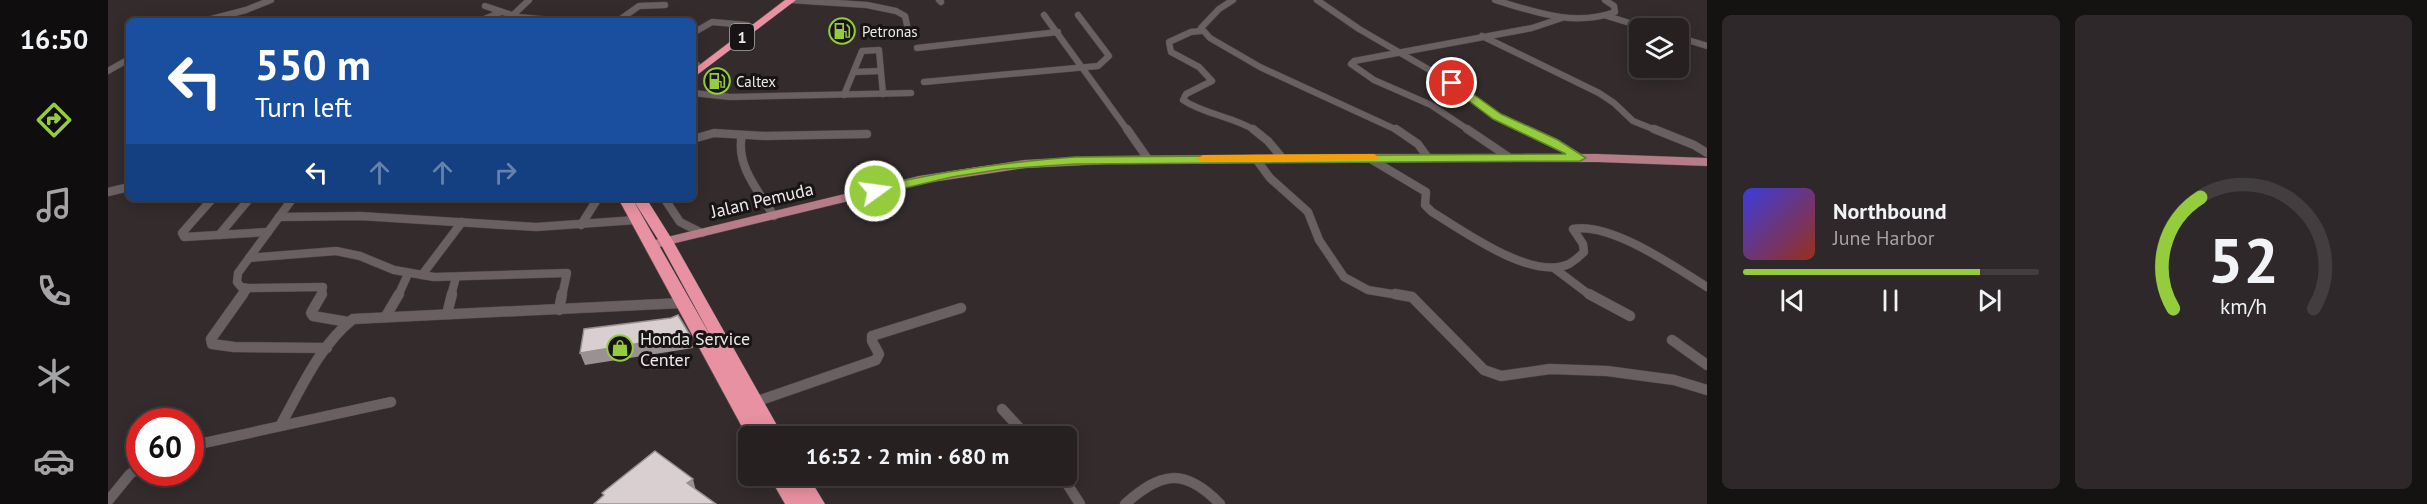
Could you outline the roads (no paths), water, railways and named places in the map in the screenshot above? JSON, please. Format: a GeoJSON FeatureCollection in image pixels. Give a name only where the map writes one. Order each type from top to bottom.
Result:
{"type":"FeatureCollection","features":[{"type":"Feature","properties":{"kind":"highway","name":"1"},"geometry":{"type":"LineString","coordinates":[[696,66],[779,0]]}},
{"type":"Feature","properties":{"kind":"highway","name":"1"},"geometry":{"type":"LineString","coordinates":[[696,67],[790,0]]}},
{"type":"Feature","properties":{"kind":"highway"},"geometry":{"type":"LineString","coordinates":[[626,201],[636,220],[659,243],[768,426]]}},
{"type":"Feature","properties":{"kind":"highway"},"geometry":{"type":"LineString","coordinates":[[640,201],[682,303],[751,426]]}},
{"type":"Feature","properties":{"kind":"highway"},"geometry":{"type":"LineString","coordinates":[[785,486],[796,504]]}},
{"type":"Feature","properties":{"kind":"highway"},"geometry":{"type":"LineString","coordinates":[[804,486],[815,504]]}},
{"type":"Feature","properties":{"kind":"main road","name":"Jalan Pemuda"},"geometry":{"type":"LineString","coordinates":[[659,243],[919,180],[986,168],[1043,162],[1148,159],[1580,158],[1707,162]]}},
{"type":"Feature","properties":{"kind":"street"},"geometry":{"type":"LineString","coordinates":[[215,18],[246,10],[271,0]]}},
{"type":"Feature","properties":{"kind":"street"},"geometry":{"type":"LineString","coordinates":[[512,16],[529,0]]}},
{"type":"Feature","properties":{"kind":"street"},"geometry":{"type":"LineString","coordinates":[[790,0],[841,3],[896,11],[905,16],[907,25]]}},
{"type":"Feature","properties":{"kind":"street"},"geometry":{"type":"LineString","coordinates":[[1201,31],[1211,16],[1233,0]]}},
{"type":"Feature","properties":{"kind":"street"},"geometry":{"type":"LineString","coordinates":[[1317,0],[1359,29],[1452,83],[1497,116],[1554,142],[1580,158]]}},
{"type":"Feature","properties":{"kind":"street"},"geometry":{"type":"LineString","coordinates":[[1495,0],[1562,18],[1583,20],[1615,12],[1616,9],[1608,2]]}},
{"type":"Feature","properties":{"kind":"street"},"geometry":{"type":"LineString","coordinates":[[1608,2],[1622,0]]}},
{"type":"Feature","properties":{"kind":"street"},"geometry":{"type":"LineString","coordinates":[[621,18],[634,7],[646,4],[665,5]]}},
{"type":"Feature","properties":{"kind":"street"},"geometry":{"type":"LineString","coordinates":[[485,6],[512,16],[532,18]]}},
{"type":"Feature","properties":{"kind":"street"},"geometry":{"type":"LineString","coordinates":[[487,18],[501,12]]}},
{"type":"Feature","properties":{"kind":"street"},"geometry":{"type":"LineString","coordinates":[[1044,15],[1058,32],[1106,105],[1148,159]]}},
{"type":"Feature","properties":{"kind":"street"},"geometry":{"type":"LineString","coordinates":[[924,82],[1083,69],[1105,62],[1109,56],[1078,15]]}},
{"type":"Feature","properties":{"kind":"street"},"geometry":{"type":"LineString","coordinates":[[1606,15],[1629,22]]}},
{"type":"Feature","properties":{"kind":"street"},"geometry":{"type":"LineString","coordinates":[[1510,158],[1431,105],[1374,80],[1351,64],[1354,61],[1399,51],[1532,28],[1562,18]]}},
{"type":"Feature","properties":{"kind":"street"},"geometry":{"type":"LineString","coordinates":[[696,31],[712,22],[747,25]]}},
{"type":"Feature","properties":{"kind":"street"},"geometry":{"type":"LineString","coordinates":[[1283,159],[1267,140],[1242,124],[1211,114],[1183,100],[1186,94],[1210,84],[1211,78],[1192,63],[1171,52],[1169,42],[1191,32],[1201,31],[1230,51],[1406,134],[1418,144],[1428,158]]}},
{"type":"Feature","properties":{"kind":"street"},"geometry":{"type":"LineString","coordinates":[[917,48],[1058,32]]}},
{"type":"Feature","properties":{"kind":"street"},"geometry":{"type":"LineString","coordinates":[[1482,36],[1599,93],[1614,103],[1633,121],[1707,153]]}},
{"type":"Feature","properties":{"kind":"street"},"geometry":{"type":"LineString","coordinates":[[1689,40],[1707,46]]}},
{"type":"Feature","properties":{"kind":"street"},"geometry":{"type":"LineString","coordinates":[[844,95],[862,51],[867,48],[879,50],[883,94]]}},
{"type":"Feature","properties":{"kind":"street"},"geometry":{"type":"LineString","coordinates":[[108,71],[126,61]]}},
{"type":"Feature","properties":{"kind":"street"},"geometry":{"type":"LineString","coordinates":[[854,72],[880,71]]}},
{"type":"Feature","properties":{"kind":"street"},"geometry":{"type":"LineString","coordinates":[[696,93],[730,97],[911,93]]}},
{"type":"Feature","properties":{"kind":"street"},"geometry":{"type":"LineString","coordinates":[[696,138],[714,133],[742,135],[867,134]]}},
{"type":"Feature","properties":{"kind":"street"},"geometry":{"type":"LineString","coordinates":[[742,135],[738,146],[742,161],[774,216]]}},
{"type":"Feature","properties":{"kind":"street"},"geometry":{"type":"LineString","coordinates":[[1369,158],[1426,192],[1425,205],[1432,212],[1504,253],[1535,265],[1553,268],[1570,264],[1584,252],[1583,244],[1573,229],[1583,227],[1634,245],[1707,287]]}},
{"type":"Feature","properties":{"kind":"street"},"geometry":{"type":"LineString","coordinates":[[1256,159],[1270,178],[1308,212],[1319,240],[1344,277],[1368,291],[1394,292],[1412,297],[1484,370],[1501,376],[1550,369],[1607,371],[1674,380],[1707,390]]}},
{"type":"Feature","properties":{"kind":"street"},"geometry":{"type":"LineString","coordinates":[[108,192],[126,188]]}},
{"type":"Feature","properties":{"kind":"street"},"geometry":{"type":"LineString","coordinates":[[210,201],[182,233],[184,237],[268,232]]}},
{"type":"Feature","properties":{"kind":"street"},"geometry":{"type":"LineString","coordinates":[[219,235],[247,201]]}},
{"type":"Feature","properties":{"kind":"street"},"geometry":{"type":"LineString","coordinates":[[291,201],[238,273],[237,282],[241,287],[248,288],[323,286],[323,292],[313,307],[311,313],[313,316],[348,322]]}},
{"type":"Feature","properties":{"kind":"street"},"geometry":{"type":"LineString","coordinates":[[581,225],[596,201]]}},
{"type":"Feature","properties":{"kind":"street"},"geometry":{"type":"LineString","coordinates":[[666,201],[680,222],[702,233]]}},
{"type":"Feature","properties":{"kind":"street"},"geometry":{"type":"LineString","coordinates":[[279,217],[360,216],[532,227],[636,220]]}},
{"type":"Feature","properties":{"kind":"street"},"geometry":{"type":"LineString","coordinates":[[422,275],[462,222]]}},
{"type":"Feature","properties":{"kind":"street"},"geometry":{"type":"LineString","coordinates":[[249,258],[343,252],[408,274],[456,278],[567,273],[559,310]]}},
{"type":"Feature","properties":{"kind":"street"},"geometry":{"type":"LineString","coordinates":[[1553,268],[1590,295],[1630,316]]}},
{"type":"Feature","properties":{"kind":"street"},"geometry":{"type":"LineString","coordinates":[[386,316],[392,309],[408,274]]}},
{"type":"Feature","properties":{"kind":"street"},"geometry":{"type":"LineString","coordinates":[[447,314],[456,278]]}},
{"type":"Feature","properties":{"kind":"street"},"geometry":{"type":"LineString","coordinates":[[248,288],[211,339],[212,344],[234,347],[327,348]]}},
{"type":"Feature","properties":{"kind":"street"},"geometry":{"type":"LineString","coordinates":[[280,426],[327,348],[348,322],[361,317],[682,303]]}},
{"type":"Feature","properties":{"kind":"street"},"geometry":{"type":"LineString","coordinates":[[755,402],[876,360],[879,354],[872,341],[872,336],[961,308]]}},
{"type":"Feature","properties":{"kind":"street"},"geometry":{"type":"LineString","coordinates":[[1672,340],[1707,365]]}},
{"type":"Feature","properties":{"kind":"street"},"geometry":{"type":"LineString","coordinates":[[204,444],[391,402]]}},
{"type":"Feature","properties":{"kind":"street"},"geometry":{"type":"LineString","coordinates":[[1002,409],[1018,426]]}},
{"type":"Feature","properties":{"kind":"street"},"geometry":{"type":"LineString","coordinates":[[1125,504],[1152,483],[1176,476],[1199,484],[1220,504]]}},
{"type":"Feature","properties":{"kind":"street"},"geometry":{"type":"LineString","coordinates":[[108,501],[126,478]]}},
{"type":"Feature","properties":{"kind":"street"},"geometry":{"type":"LineString","coordinates":[[1068,486],[1080,504]]}},
{"type":"Feature","properties":{"kind":"place","name":"Petronas"},"geometry":{"type":"Point","coordinates":[842,31]}},
{"type":"Feature","properties":{"kind":"place","name":"Caltex"},"geometry":{"type":"Point","coordinates":[717,81]}},
{"type":"Feature","properties":{"kind":"place","name":"Honda Service Center"},"geometry":{"type":"Point","coordinates":[620,348]}}]}
